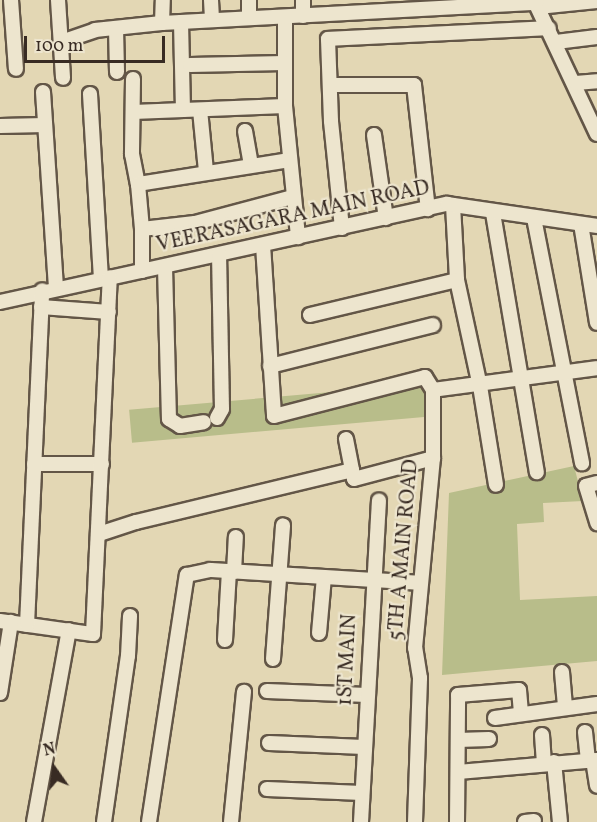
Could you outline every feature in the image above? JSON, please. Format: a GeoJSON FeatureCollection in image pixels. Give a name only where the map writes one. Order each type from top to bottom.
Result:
{"type":"FeatureCollection","features":[{"type":"Feature","properties":{"kind":"street"},"geometry":{"type":"LineString","coordinates":[[11,0],[16,69]]}},
{"type":"Feature","properties":{"kind":"street"},"geometry":{"type":"LineString","coordinates":[[58,0],[63,78]]}},
{"type":"Feature","properties":{"kind":"street"},"geometry":{"type":"LineString","coordinates":[[162,23],[163,0]]}},
{"type":"Feature","properties":{"kind":"street"},"geometry":{"type":"LineString","coordinates":[[211,0],[212,20]]}},
{"type":"Feature","properties":{"kind":"street"},"geometry":{"type":"LineString","coordinates":[[249,0],[249,18]]}},
{"type":"Feature","properties":{"kind":"street"},"geometry":{"type":"LineString","coordinates":[[303,0],[303,16]]}},
{"type":"Feature","properties":{"kind":"street"},"geometry":{"type":"LineString","coordinates":[[61,42],[116,27],[303,16],[346,6],[597,2]]}},
{"type":"Feature","properties":{"kind":"street"},"geometry":{"type":"LineString","coordinates":[[536,3],[576,83],[597,134]]}},
{"type":"Feature","properties":{"kind":"street"},"geometry":{"type":"LineString","coordinates":[[285,17],[285,106],[298,237]]}},
{"type":"Feature","properties":{"kind":"street"},"geometry":{"type":"LineString","coordinates":[[182,22],[183,110]]}},
{"type":"Feature","properties":{"kind":"street"},"geometry":{"type":"LineString","coordinates":[[116,27],[117,72]]}},
{"type":"Feature","properties":{"kind":"street"},"geometry":{"type":"LineString","coordinates":[[342,228],[331,121],[332,85],[328,39],[549,28]]}},
{"type":"Feature","properties":{"kind":"street"},"geometry":{"type":"LineString","coordinates":[[556,42],[597,37]]}},
{"type":"Feature","properties":{"kind":"street"},"geometry":{"type":"LineString","coordinates":[[190,65],[284,63]]}},
{"type":"Feature","properties":{"kind":"street"},"geometry":{"type":"LineString","coordinates":[[133,79],[132,154],[138,184],[142,229],[142,271]]}},
{"type":"Feature","properties":{"kind":"street"},"geometry":{"type":"LineString","coordinates":[[576,83],[597,81]]}},
{"type":"Feature","properties":{"kind":"street"},"geometry":{"type":"LineString","coordinates":[[332,85],[414,84],[428,209]]}},
{"type":"Feature","properties":{"kind":"street"},"geometry":{"type":"LineString","coordinates":[[27,625],[41,307],[49,288],[43,92]]}},
{"type":"Feature","properties":{"kind":"street"},"geometry":{"type":"LineString","coordinates":[[0,693],[6,622],[93,634],[109,312],[90,94]]}},
{"type":"Feature","properties":{"kind":"street"},"geometry":{"type":"LineString","coordinates":[[133,112],[285,106]]}},
{"type":"Feature","properties":{"kind":"street"},"geometry":{"type":"LineString","coordinates":[[200,110],[206,171]]}},
{"type":"Feature","properties":{"kind":"street"},"geometry":{"type":"LineString","coordinates":[[0,126],[45,125]]}},
{"type":"Feature","properties":{"kind":"street"},"geometry":{"type":"LineString","coordinates":[[245,131],[251,165]]}},
{"type":"Feature","properties":{"kind":"street"},"geometry":{"type":"LineString","coordinates":[[374,135],[386,218]]}},
{"type":"Feature","properties":{"kind":"street"},"geometry":{"type":"LineString","coordinates":[[138,184],[206,171],[289,160]]}},
{"type":"Feature","properties":{"kind":"street"},"geometry":{"type":"LineString","coordinates":[[142,229],[195,223],[293,197]]}},
{"type":"Feature","properties":{"kind":"street"},"geometry":{"type":"LineString","coordinates":[[453,205],[457,280],[480,386],[496,484]]}},
{"type":"Feature","properties":{"kind":"street","name":"VEERASAGARA MAIN ROAD"},"geometry":{"type":"LineString","coordinates":[[0,302],[49,288],[165,267],[453,205],[493,213],[597,226]]}},
{"type":"Feature","properties":{"kind":"street"},"geometry":{"type":"LineString","coordinates":[[493,213],[537,472]]}},
{"type":"Feature","properties":{"kind":"street"},"geometry":{"type":"LineString","coordinates":[[534,218],[562,372],[582,463]]}},
{"type":"Feature","properties":{"kind":"street"},"geometry":{"type":"LineString","coordinates":[[580,224],[597,323]]}},
{"type":"Feature","properties":{"kind":"street"},"geometry":{"type":"LineString","coordinates":[[262,245],[274,416],[425,377],[433,390],[480,386],[597,368]]}},
{"type":"Feature","properties":{"kind":"street"},"geometry":{"type":"LineString","coordinates":[[165,267],[169,419],[180,426],[211,420],[222,409],[219,255]]}},
{"type":"Feature","properties":{"kind":"street"},"geometry":{"type":"LineString","coordinates":[[310,315],[457,280]]}},
{"type":"Feature","properties":{"kind":"street"},"geometry":{"type":"LineString","coordinates":[[41,307],[109,312]]}},
{"type":"Feature","properties":{"kind":"street"},"geometry":{"type":"LineString","coordinates":[[270,366],[433,325]]}},
{"type":"Feature","properties":{"kind":"street","name":"5TH A MAIN ROAD"},"geometry":{"type":"LineString","coordinates":[[415,822],[420,678],[415,648],[433,458],[433,390]]}},
{"type":"Feature","properties":{"kind":"street"},"geometry":{"type":"LineString","coordinates":[[346,439],[354,479],[433,458]]}},
{"type":"Feature","properties":{"kind":"street"},"geometry":{"type":"LineString","coordinates":[[34,464],[102,464]]}},
{"type":"Feature","properties":{"kind":"street"},"geometry":{"type":"LineString","coordinates":[[99,534],[136,522],[352,470]]}},
{"type":"Feature","properties":{"kind":"street"},"geometry":{"type":"LineString","coordinates":[[597,483],[586,486],[597,523]]}},
{"type":"Feature","properties":{"kind":"street","name":"1ST MAIN"},"geometry":{"type":"LineString","coordinates":[[361,822],[379,501]]}},
{"type":"Feature","properties":{"kind":"street"},"geometry":{"type":"LineString","coordinates":[[273,659],[283,525]]}},
{"type":"Feature","properties":{"kind":"street"},"geometry":{"type":"LineString","coordinates":[[225,640],[236,537]]}},
{"type":"Feature","properties":{"kind":"street"},"geometry":{"type":"LineString","coordinates":[[149,822],[184,579],[192,572],[232,571],[420,583]]}},
{"type":"Feature","properties":{"kind":"street"},"geometry":{"type":"LineString","coordinates":[[319,633],[324,577]]}},
{"type":"Feature","properties":{"kind":"street"},"geometry":{"type":"LineString","coordinates":[[104,822],[128,656],[130,616]]}},
{"type":"Feature","properties":{"kind":"street"},"geometry":{"type":"LineString","coordinates":[[34,822],[69,630]]}},
{"type":"Feature","properties":{"kind":"street"},"geometry":{"type":"LineString","coordinates":[[562,672],[565,708]]}},
{"type":"Feature","properties":{"kind":"street"},"geometry":{"type":"LineString","coordinates":[[457,822],[458,695],[519,690],[521,714]]}},
{"type":"Feature","properties":{"kind":"street"},"geometry":{"type":"LineString","coordinates":[[267,691],[367,695]]}},
{"type":"Feature","properties":{"kind":"street"},"geometry":{"type":"LineString","coordinates":[[231,822],[244,692]]}},
{"type":"Feature","properties":{"kind":"street"},"geometry":{"type":"LineString","coordinates":[[495,718],[597,704]]}},
{"type":"Feature","properties":{"kind":"street"},"geometry":{"type":"LineString","coordinates":[[585,732],[597,786]]}},
{"type":"Feature","properties":{"kind":"street"},"geometry":{"type":"LineString","coordinates":[[542,735],[560,822]]}},
{"type":"Feature","properties":{"kind":"street"},"geometry":{"type":"LineString","coordinates":[[458,740],[489,739]]}},
{"type":"Feature","properties":{"kind":"street"},"geometry":{"type":"LineString","coordinates":[[269,743],[364,747]]}},
{"type":"Feature","properties":{"kind":"street"},"geometry":{"type":"LineString","coordinates":[[458,772],[592,760]]}},
{"type":"Feature","properties":{"kind":"street"},"geometry":{"type":"LineString","coordinates":[[267,789],[363,793]]}},
{"type":"Feature","properties":{"kind":"green space"},"geometry":{"type":"Polygon","coordinates":[[[424,384],[427,417],[132,443],[129,410],[424,384]]]}},
{"type":"Feature","properties":{"kind":"green space"},"geometry":{"type":"Polygon","coordinates":[[[574,466],[583,501],[543,503],[544,522],[517,524],[520,600],[597,596],[597,661],[442,675],[449,493],[574,466]]]}}]}
